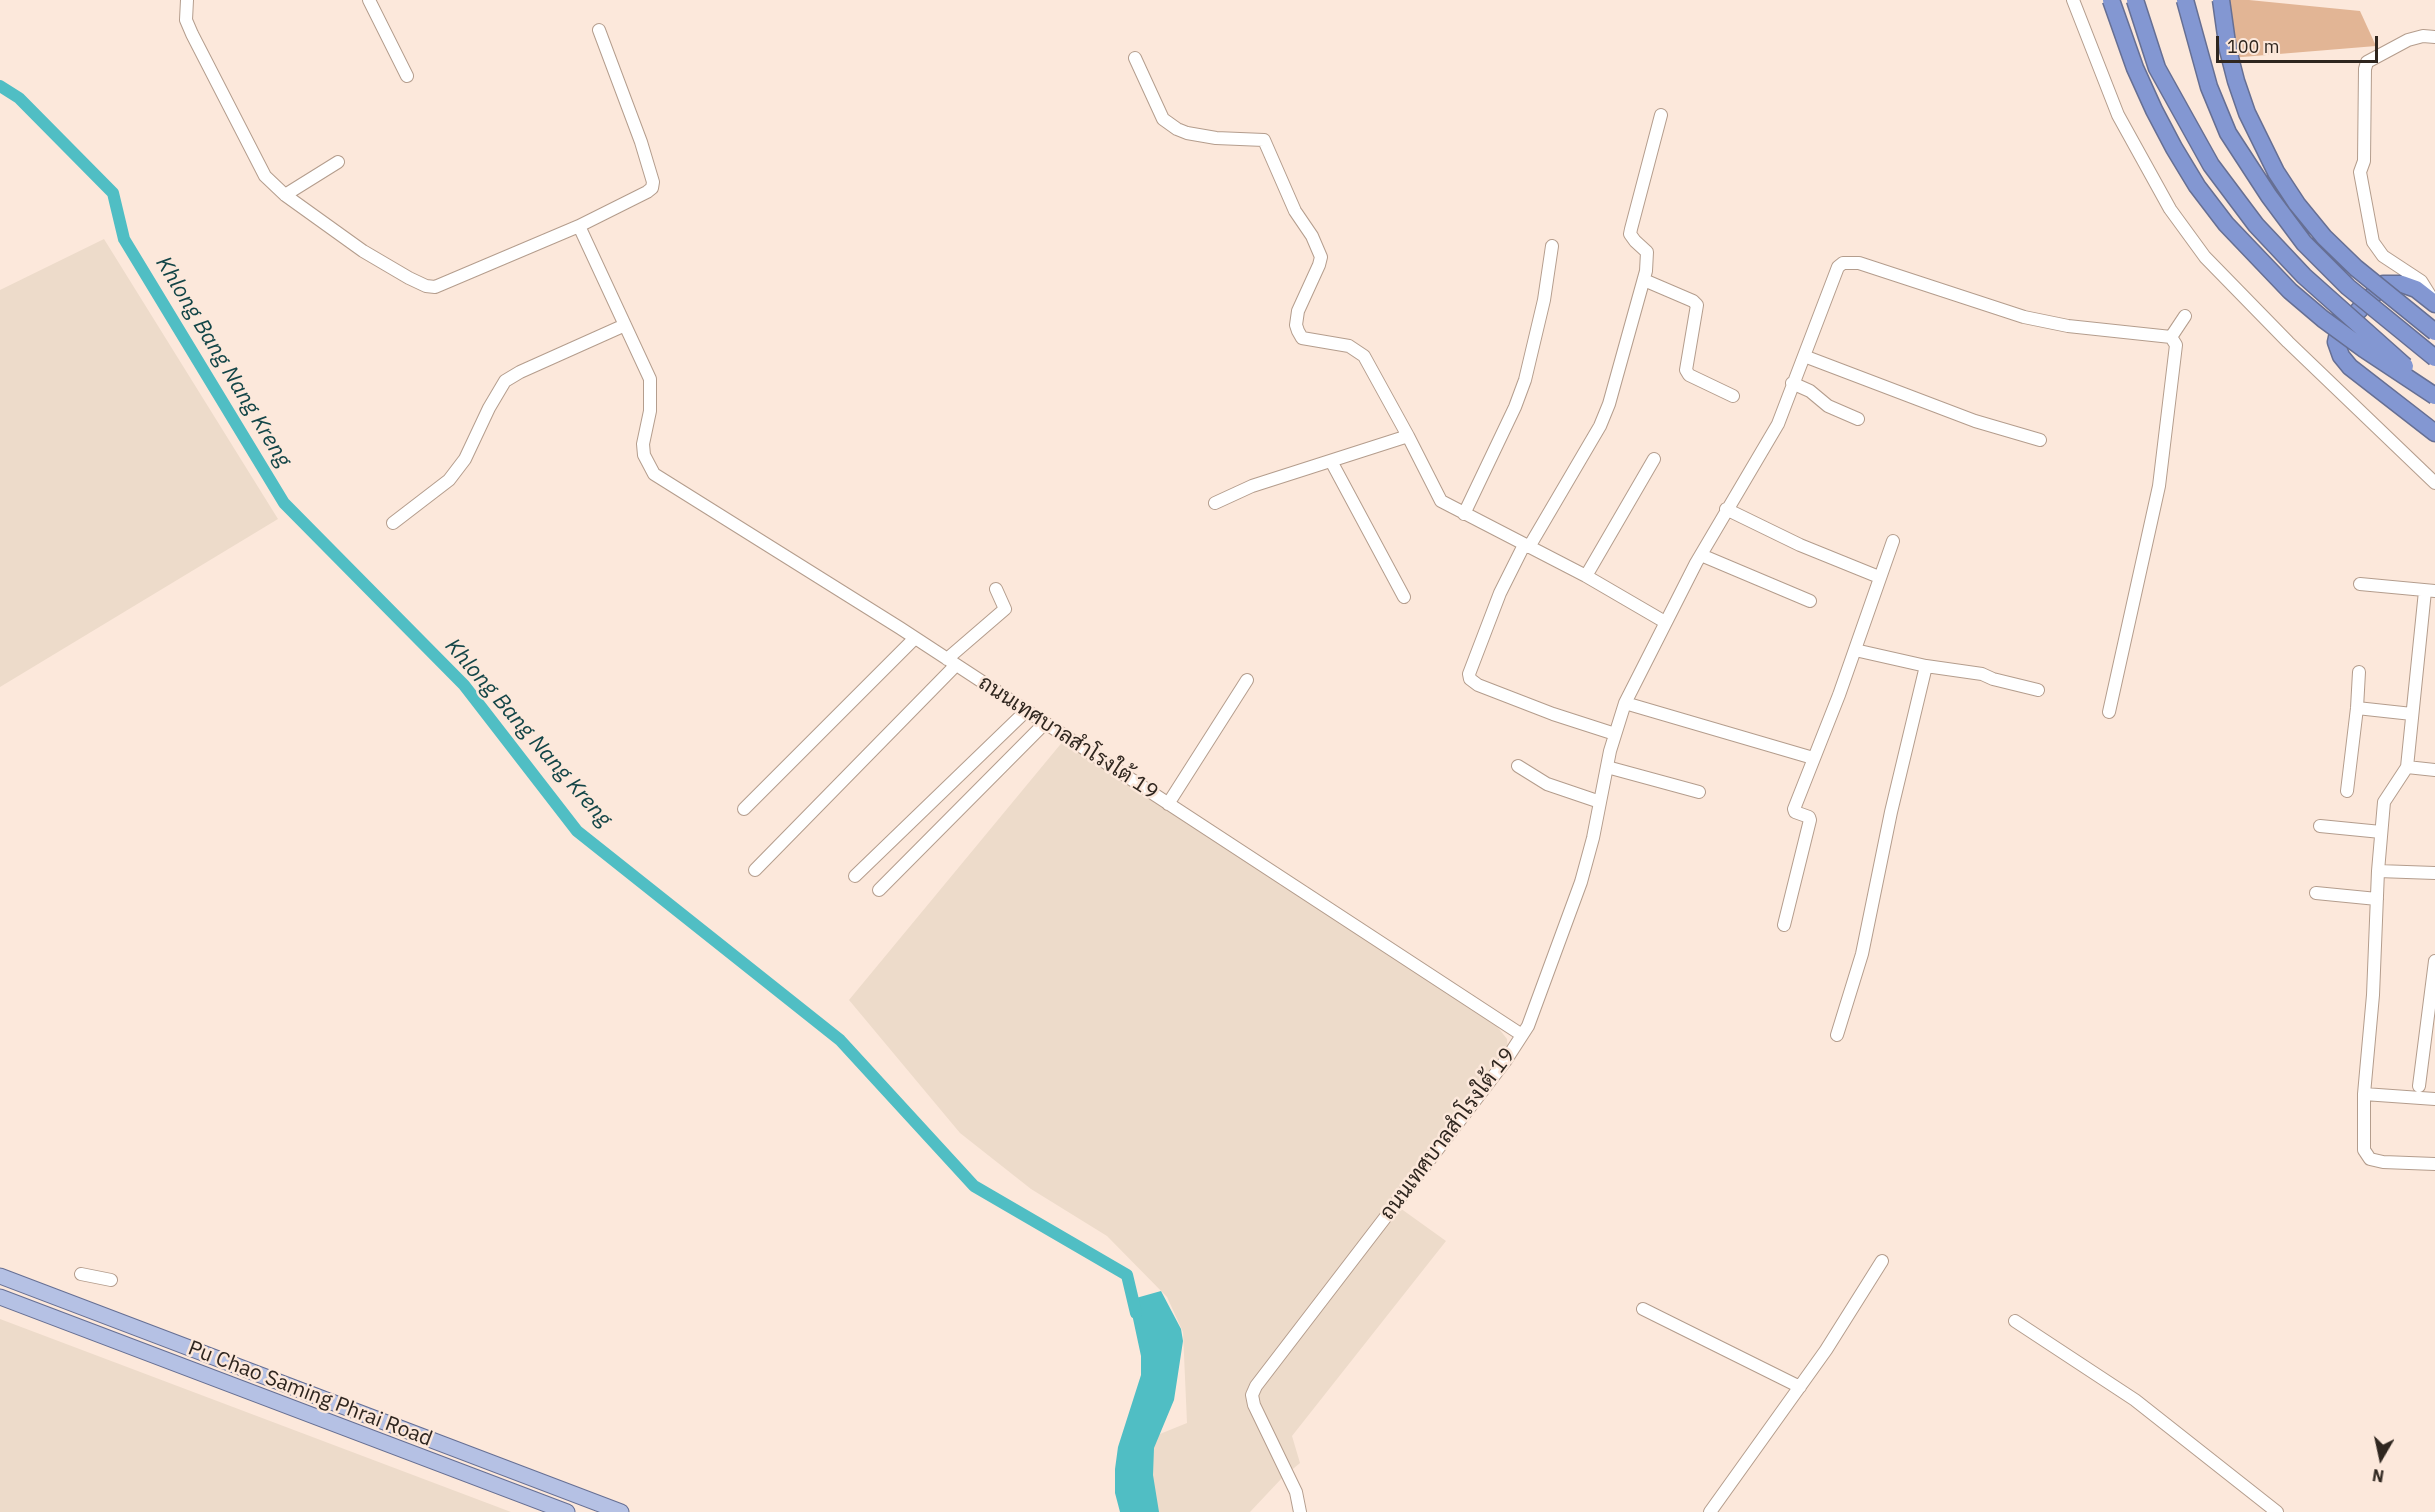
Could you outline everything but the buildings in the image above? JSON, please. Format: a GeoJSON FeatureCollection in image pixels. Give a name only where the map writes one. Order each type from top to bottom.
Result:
{"type":"FeatureCollection","features":[{"type":"Feature","properties":{"kind":"highway"},"geometry":{"type":"LineString","coordinates":[[2111,0],[2135,68],[2154,110],[2198,186],[2226,224],[2290,291],[2323,319],[2364,349],[2435,394]]}},
{"type":"Feature","properties":{"kind":"highway"},"geometry":{"type":"LineString","coordinates":[[2135,0],[2157,68],[2211,165],[2256,225],[2304,276],[2435,394]]}},
{"type":"Feature","properties":{"kind":"highway"},"geometry":{"type":"LineString","coordinates":[[2186,0],[2210,87],[2228,133],[2269,196],[2304,243],[2348,286],[2435,358]]}},
{"type":"Feature","properties":{"kind":"highway"},"geometry":{"type":"LineString","coordinates":[[2221,0],[2228,50],[2236,81],[2247,114],[2276,172],[2297,204],[2324,237],[2356,268],[2435,332]]}},
{"type":"Feature","properties":{"kind":"highway"},"geometry":{"type":"LineString","coordinates":[[2435,303],[2402,284],[2383,284],[2338,333],[2336,342],[2341,356],[2350,367],[2435,433]]}},
{"type":"Feature","properties":{"kind":"main road","name":"Pu Chao Saming Phrai Road"},"geometry":{"type":"LineString","coordinates":[[0,1276],[621,1512]]}},
{"type":"Feature","properties":{"kind":"main road","name":"Pu Chao Saming Phrai Road"},"geometry":{"type":"LineString","coordinates":[[0,1297],[567,1512]]}},
{"type":"Feature","properties":{"kind":"main road"},"geometry":{"type":"LineString","coordinates":[[102,1335],[110,1317]]}},
{"type":"Feature","properties":{"kind":"street"},"geometry":{"type":"LineString","coordinates":[[187,0],[186,20],[265,176],[285,195],[363,251],[408,278],[435,287],[579,226],[652,188],[653,182],[641,142],[599,30]]}},
{"type":"Feature","properties":{"kind":"street"},"geometry":{"type":"LineString","coordinates":[[369,0],[407,76]]}},
{"type":"Feature","properties":{"kind":"street"},"geometry":{"type":"LineString","coordinates":[[2073,0],[2118,115],[2170,209],[2205,257],[2288,342],[2435,483]]}},
{"type":"Feature","properties":{"kind":"street"},"geometry":{"type":"LineString","coordinates":[[2435,37],[2423,36],[2408,40],[2367,62],[2365,69],[2365,153],[2360,172],[2373,242],[2383,256],[2421,281],[2435,303]]}},
{"type":"Feature","properties":{"kind":"street"},"geometry":{"type":"LineString","coordinates":[[1135,58],[1163,119],[1177,129],[1216,138],[1264,140],[1295,212],[1312,236],[1321,257],[1298,311],[1296,325],[1298,331],[1302,338],[1349,346],[1364,356],[1441,501],[1586,576],[1665,621]]}},
{"type":"Feature","properties":{"kind":"street"},"geometry":{"type":"LineString","coordinates":[[1615,734],[1553,714],[1478,685],[1470,679],[1469,674],[1500,593],[1605,416],[1644,280],[1647,252],[1630,234],[1661,115]]}},
{"type":"Feature","properties":{"kind":"street"},"geometry":{"type":"LineString","coordinates":[[285,195],[338,162]]}},
{"type":"Feature","properties":{"kind":"street","name":"ถนนเทศบาลสำโรงใต้ 19"},"geometry":{"type":"LineString","coordinates":[[579,226],[650,379],[650,411],[643,444],[644,455],[654,474],[915,638],[1168,804],[1528,1026],[1506,1060],[1256,1386],[1252,1395],[1254,1405],[1296,1491],[1300,1512]]}},
{"type":"Feature","properties":{"kind":"street"},"geometry":{"type":"LineString","coordinates":[[1464,514],[1515,407],[1525,380],[1544,300],[1552,246]]}},
{"type":"Feature","properties":{"kind":"street"},"geometry":{"type":"LineString","coordinates":[[1528,1026],[1581,882],[1615,734],[1625,703],[1665,621],[1726,509],[1778,424],[1838,267],[1843,263],[1859,263],[2025,317],[2068,326],[2171,337]]}},
{"type":"Feature","properties":{"kind":"street"},"geometry":{"type":"LineString","coordinates":[[1644,280],[1693,301],[1698,306],[1686,370],[1689,375],[1733,396]]}},
{"type":"Feature","properties":{"kind":"street"},"geometry":{"type":"LineString","coordinates":[[2171,337],[2185,316]]}},
{"type":"Feature","properties":{"kind":"street"},"geometry":{"type":"LineString","coordinates":[[393,523],[449,480],[465,459],[489,408],[505,381],[520,372],[625,325]]}},
{"type":"Feature","properties":{"kind":"street"},"geometry":{"type":"LineString","coordinates":[[2109,712],[2159,486],[2177,353],[2176,345],[2171,337]]}},
{"type":"Feature","properties":{"kind":"street"},"geometry":{"type":"LineString","coordinates":[[1804,356],[1975,421],[2040,440]]}},
{"type":"Feature","properties":{"kind":"street"},"geometry":{"type":"LineString","coordinates":[[1792,384],[1810,391],[1828,406],[1858,419]]}},
{"type":"Feature","properties":{"kind":"street"},"geometry":{"type":"LineString","coordinates":[[1215,503],[1252,486],[1408,436]]}},
{"type":"Feature","properties":{"kind":"street"},"geometry":{"type":"LineString","coordinates":[[1586,576],[1654,459]]}},
{"type":"Feature","properties":{"kind":"street"},"geometry":{"type":"LineString","coordinates":[[1331,461],[1404,597]]}},
{"type":"Feature","properties":{"kind":"street"},"geometry":{"type":"LineString","coordinates":[[1726,509],[1800,545],[1879,577]]}},
{"type":"Feature","properties":{"kind":"street"},"geometry":{"type":"LineString","coordinates":[[1784,925],[1810,825],[1809,817],[1797,813],[1794,809],[1855,650],[1893,541]]}},
{"type":"Feature","properties":{"kind":"street"},"geometry":{"type":"LineString","coordinates":[[1701,555],[1810,601]]}},
{"type":"Feature","properties":{"kind":"street"},"geometry":{"type":"LineString","coordinates":[[2360,584],[2430,591],[2412,714],[2407,767],[2384,802],[2378,871],[2373,995],[2364,1094],[2364,1150],[2370,1159],[2383,1162],[2435,1164]]}},
{"type":"Feature","properties":{"kind":"street"},"geometry":{"type":"LineString","coordinates":[[754,870],[1005,609],[996,589]]}},
{"type":"Feature","properties":{"kind":"street"},"geometry":{"type":"LineString","coordinates":[[744,809],[915,638]]}},
{"type":"Feature","properties":{"kind":"street"},"geometry":{"type":"LineString","coordinates":[[1855,650],[1926,666],[1982,674],[2038,690]]}},
{"type":"Feature","properties":{"kind":"street"},"geometry":{"type":"LineString","coordinates":[[1837,1035],[1862,954],[1891,812],[1926,666]]}},
{"type":"Feature","properties":{"kind":"street"},"geometry":{"type":"LineString","coordinates":[[2347,791],[2359,672]]}},
{"type":"Feature","properties":{"kind":"street"},"geometry":{"type":"LineString","coordinates":[[1168,804],[1247,680]]}},
{"type":"Feature","properties":{"kind":"street"},"geometry":{"type":"LineString","coordinates":[[1625,703],[1813,758]]}},
{"type":"Feature","properties":{"kind":"street"},"geometry":{"type":"LineString","coordinates":[[2357,708],[2412,714]]}},
{"type":"Feature","properties":{"kind":"street"},"geometry":{"type":"LineString","coordinates":[[855,876],[1026,711]]}},
{"type":"Feature","properties":{"kind":"street"},"geometry":{"type":"LineString","coordinates":[[879,890],[1045,723]]}},
{"type":"Feature","properties":{"kind":"street"},"geometry":{"type":"LineString","coordinates":[[1518,766],[1547,784],[1600,802]]}},
{"type":"Feature","properties":{"kind":"street"},"geometry":{"type":"LineString","coordinates":[[1607,767],[1699,792]]}},
{"type":"Feature","properties":{"kind":"street"},"geometry":{"type":"LineString","coordinates":[[2407,767],[2435,770]]}},
{"type":"Feature","properties":{"kind":"street"},"geometry":{"type":"LineString","coordinates":[[2320,826],[2381,832]]}},
{"type":"Feature","properties":{"kind":"street"},"geometry":{"type":"LineString","coordinates":[[2378,871],[2435,873]]}},
{"type":"Feature","properties":{"kind":"street"},"geometry":{"type":"LineString","coordinates":[[2316,893],[2377,899]]}},
{"type":"Feature","properties":{"kind":"street"},"geometry":{"type":"LineString","coordinates":[[2419,1086],[2429,1055],[2435,961]]}},
{"type":"Feature","properties":{"kind":"street"},"geometry":{"type":"LineString","coordinates":[[2364,1094],[2435,1098]]}},
{"type":"Feature","properties":{"kind":"street"},"geometry":{"type":"LineString","coordinates":[[1710,1512],[1800,1387],[1882,1261]]}},
{"type":"Feature","properties":{"kind":"street"},"geometry":{"type":"LineString","coordinates":[[81,1274],[111,1280]]}},
{"type":"Feature","properties":{"kind":"street"},"geometry":{"type":"LineString","coordinates":[[1643,1309],[1800,1387]]}},
{"type":"Feature","properties":{"kind":"street"},"geometry":{"type":"LineString","coordinates":[[2015,1321],[2135,1400],[2277,1512]]}},
{"type":"Feature","properties":{"kind":"shaded area"},"geometry":{"type":"Polygon","coordinates":[[[2216,0],[2249,0],[2360,11],[2376,46],[2230,58],[2216,0]]]}},
{"type":"Feature","properties":{"kind":"shaded area"},"geometry":{"type":"Polygon","coordinates":[[[104,239],[278,519],[0,687],[0,290],[104,239]]]}},
{"type":"Feature","properties":{"kind":"shaded area"},"geometry":{"type":"Polygon","coordinates":[[[1064,740],[1496,1025],[1507,1039],[1508,1051],[1400,1208],[1446,1241],[1292,1436],[1300,1463],[1282,1478],[1250,1512],[1158,1512],[1147,1485],[1150,1438],[1187,1423],[1183,1332],[1167,1297],[1107,1236],[1031,1189],[960,1133],[849,1000],[1064,740]]]}},
{"type":"Feature","properties":{"kind":"shaded area"},"geometry":{"type":"Polygon","coordinates":[[[0,1319],[511,1512],[0,1512],[0,1319]]]}},
{"type":"Feature","properties":{"kind":"water"},"geometry":{"type":"Polygon","coordinates":[[[1161,1291],[1181,1329],[1183,1341],[1174,1400],[1154,1448],[1153,1475],[1159,1512],[1120,1512],[1115,1493],[1118,1447],[1141,1375],[1141,1356],[1129,1300],[1161,1291]]]}},
{"type":"Feature","properties":{"kind":"waterway","name":"Khlong Bang Nang Kreng"},"geometry":{"type":"LineString","coordinates":[[0,86],[19,98],[113,193],[124,239],[284,503],[464,685],[577,831],[840,1040],[974,1186],[1127,1275],[1136,1313]]}}]}
